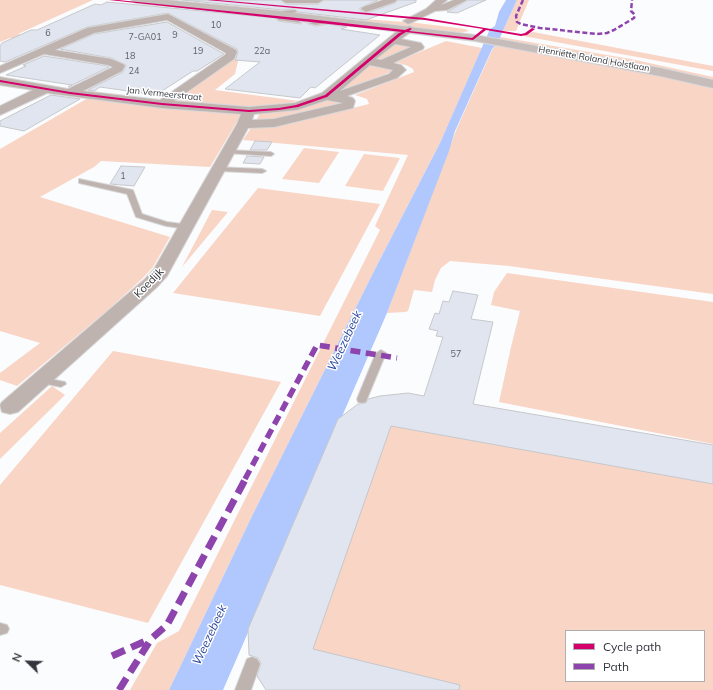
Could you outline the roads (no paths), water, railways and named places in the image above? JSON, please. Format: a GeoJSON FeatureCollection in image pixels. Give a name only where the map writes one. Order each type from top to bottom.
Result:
{"type":"FeatureCollection","features":[{"type":"Feature","properties":{"kind":"main road","name":"Henriëtte Roland Holstlaan"},"geometry":{"type":"LineString","coordinates":[[136,0],[279,14],[402,32],[485,35],[713,84]]}},
{"type":"Feature","properties":{"kind":"main road","name":"Henriëtte Roland Holstlaan"},"geometry":{"type":"LineString","coordinates":[[184,0],[378,18],[402,32]]}},
{"type":"Feature","properties":{"kind":"main road"},"geometry":{"type":"LineString","coordinates":[[354,24],[351,21],[355,18],[378,18]]}},
{"type":"Feature","properties":{"kind":"main road","name":"Henriëtte Roland Holstlaan"},"geometry":{"type":"LineString","coordinates":[[402,32],[424,23],[471,29],[485,35]]}},
{"type":"Feature","properties":{"kind":"main road"},"geometry":{"type":"LineString","coordinates":[[453,34],[470,34],[473,32],[471,29]]}},
{"type":"Feature","properties":{"kind":"main road","name":"Henriëtte Roland Holstlaan"},"geometry":{"type":"LineString","coordinates":[[502,38],[560,43],[713,74]]}},
{"type":"Feature","properties":{"kind":"street"},"geometry":{"type":"LineString","coordinates":[[286,0],[318,0]]}},
{"type":"Feature","properties":{"kind":"street"},"geometry":{"type":"LineString","coordinates":[[366,9],[392,0]]}},
{"type":"Feature","properties":{"kind":"street"},"geometry":{"type":"LineString","coordinates":[[424,23],[431,9],[442,0]]}},
{"type":"Feature","properties":{"kind":"street"},"geometry":{"type":"LineString","coordinates":[[431,9],[444,8],[462,0]]}},
{"type":"Feature","properties":{"kind":"street","name":"Jan Vermeerstraat"},"geometry":{"type":"LineString","coordinates":[[329,96],[402,32],[431,9]]}},
{"type":"Feature","properties":{"kind":"street"},"geometry":{"type":"LineString","coordinates":[[0,70],[91,30],[168,17],[228,49],[232,54],[162,104]]}},
{"type":"Feature","properties":{"kind":"street"},"geometry":{"type":"LineString","coordinates":[[382,64],[418,47],[402,32]]}},
{"type":"Feature","properties":{"kind":"street"},"geometry":{"type":"LineString","coordinates":[[43,51],[111,62],[119,66],[118,69],[70,93]]}},
{"type":"Feature","properties":{"kind":"street","name":"Jan Vermeerstraat"},"geometry":{"type":"LineString","coordinates":[[247,117],[297,106],[393,76],[400,70],[397,67],[368,61]]}},
{"type":"Feature","properties":{"kind":"street","name":"Jan Vermeerstraat"},"geometry":{"type":"LineString","coordinates":[[0,81],[70,93],[162,104],[247,117],[274,123],[349,105],[349,101],[329,96]]}},
{"type":"Feature","properties":{"kind":"street"},"geometry":{"type":"LineString","coordinates":[[0,111],[46,89]]}},
{"type":"Feature","properties":{"kind":"street","name":"Koedijk"},"geometry":{"type":"LineString","coordinates":[[10,407],[151,283],[161,272],[247,117]]}},
{"type":"Feature","properties":{"kind":"lane"},"geometry":{"type":"LineString","coordinates":[[295,11],[284,12],[278,15],[280,20],[299,22]]}},
{"type":"Feature","properties":{"kind":"lane"},"geometry":{"type":"LineString","coordinates":[[310,23],[316,24],[332,21]]}},
{"type":"Feature","properties":{"kind":"lane"},"geometry":{"type":"LineString","coordinates":[[228,152],[271,154]]}},
{"type":"Feature","properties":{"kind":"lane"},"geometry":{"type":"LineString","coordinates":[[219,169],[262,172]]}},
{"type":"Feature","properties":{"kind":"lane"},"geometry":{"type":"LineString","coordinates":[[82,181],[130,192],[139,215],[166,224],[187,226]]}},
{"type":"Feature","properties":{"kind":"lane"},"geometry":{"type":"LineString","coordinates":[[362,399],[381,353]]}},
{"type":"Feature","properties":{"kind":"lane"},"geometry":{"type":"LineString","coordinates":[[41,380],[62,384]]}},
{"type":"Feature","properties":{"kind":"lane"},"geometry":{"type":"LineString","coordinates":[[243,690],[252,664]]}},
{"type":"Feature","properties":{"kind":"water","name":"Weezebeek"},"geometry":{"type":"Polygon","coordinates":[[[506,0],[517,0],[497,44],[492,49],[455,131],[449,151],[387,313],[223,690],[169,690],[252,516],[374,271],[440,143],[490,29],[495,26],[499,12],[506,0]]]}}]}
